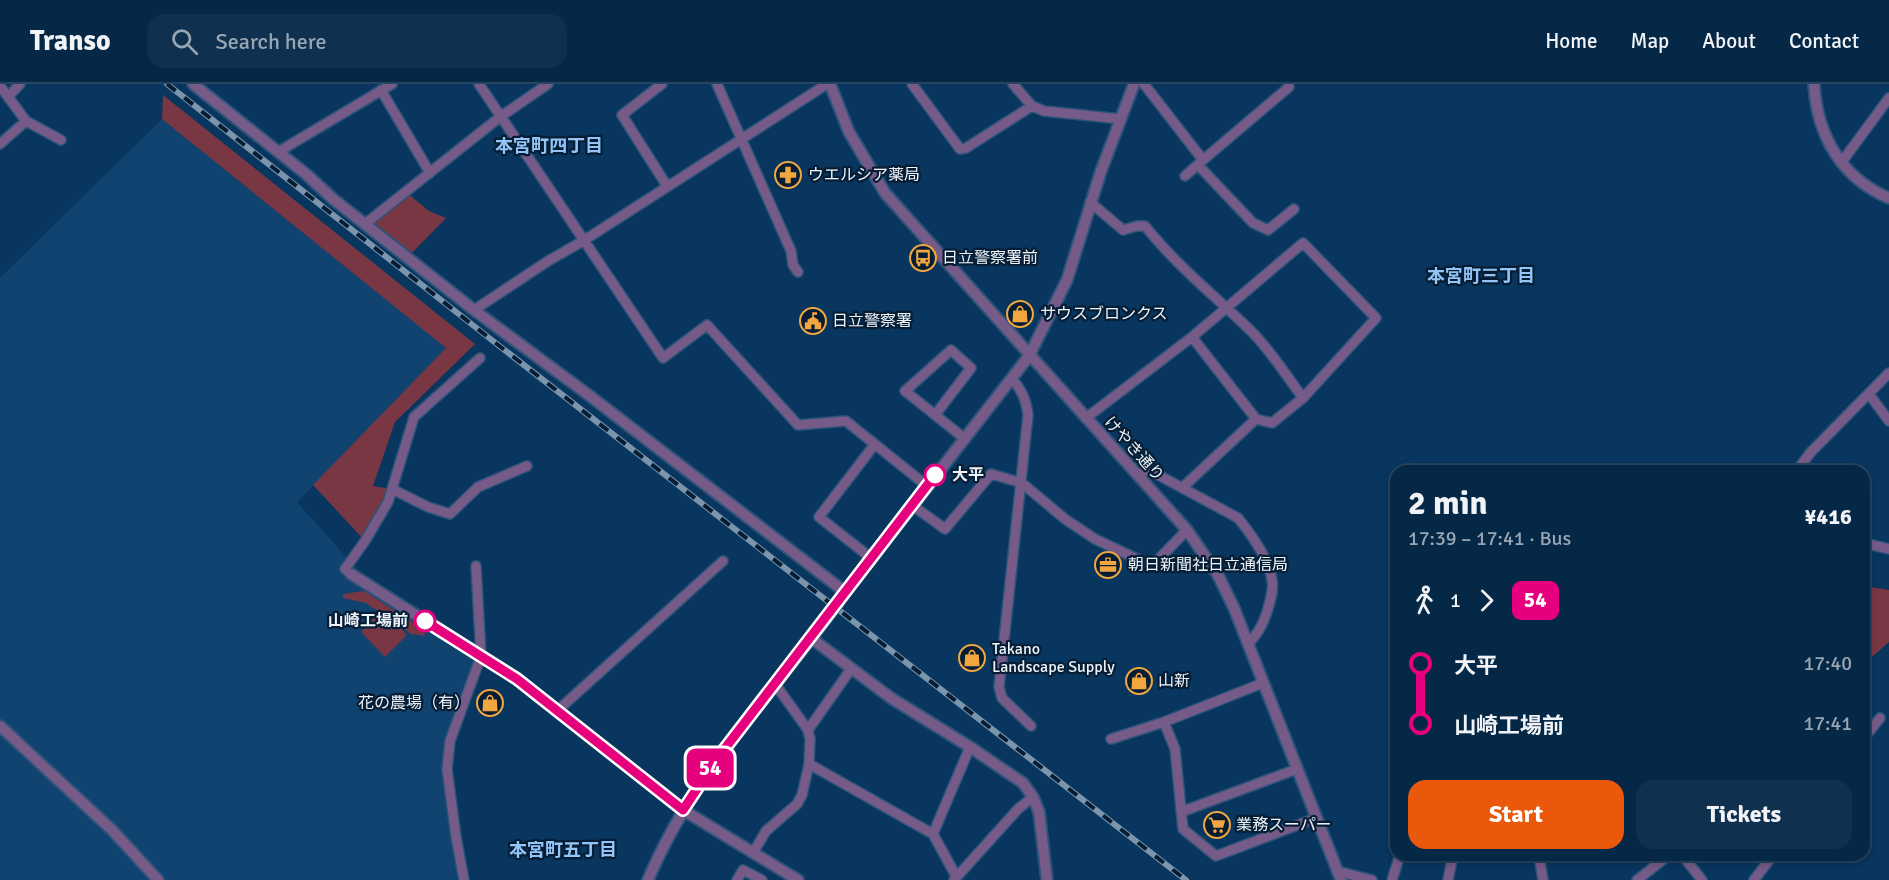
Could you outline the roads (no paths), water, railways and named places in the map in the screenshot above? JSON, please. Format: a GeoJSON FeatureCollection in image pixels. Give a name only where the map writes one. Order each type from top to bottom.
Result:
{"type":"FeatureCollection","features":[{"type":"Feature","properties":{"kind":"street"},"geometry":{"type":"LineString","coordinates":[[8,97],[20,84]]}},
{"type":"Feature","properties":{"kind":"street"},"geometry":{"type":"LineString","coordinates":[[193,84],[365,224],[474,310],[590,396],[842,597]]}},
{"type":"Feature","properties":{"kind":"street"},"geometry":{"type":"LineString","coordinates":[[278,152],[392,84]]}},
{"type":"Feature","properties":{"kind":"street"},"geometry":{"type":"LineString","coordinates":[[479,84],[663,358],[707,325],[798,425],[846,421],[927,486]]}},
{"type":"Feature","properties":{"kind":"street"},"geometry":{"type":"LineString","coordinates":[[365,224],[500,117],[548,84]]}},
{"type":"Feature","properties":{"kind":"street"},"geometry":{"type":"LineString","coordinates":[[662,84],[622,116],[667,186]]}},
{"type":"Feature","properties":{"kind":"street"},"geometry":{"type":"LineString","coordinates":[[717,84],[791,251],[793,265],[798,272]]}},
{"type":"Feature","properties":{"kind":"street"},"geometry":{"type":"LineString","coordinates":[[474,310],[829,84]]}},
{"type":"Feature","properties":{"kind":"street","name":"けやき通り"},"geometry":{"type":"LineString","coordinates":[[829,84],[849,132],[885,193],[1187,530],[1218,575],[1248,644],[1339,876]]}},
{"type":"Feature","properties":{"kind":"street"},"geometry":{"type":"LineString","coordinates":[[912,84],[960,149],[966,148],[1032,106]]}},
{"type":"Feature","properties":{"kind":"street"},"geometry":{"type":"LineString","coordinates":[[1013,84],[1032,106],[1044,111],[1121,118]]}},
{"type":"Feature","properties":{"kind":"street"},"geometry":{"type":"LineString","coordinates":[[648,880],[683,810],[716,760],[1029,356],[1067,280],[1090,202],[1134,84]]}},
{"type":"Feature","properties":{"kind":"street"},"geometry":{"type":"LineString","coordinates":[[1144,84],[1201,162],[1239,210],[1253,223],[1268,230],[1294,209]]}},
{"type":"Feature","properties":{"kind":"street"},"geometry":{"type":"LineString","coordinates":[[1814,84],[1818,119],[1841,163],[1859,181],[1889,198]]}},
{"type":"Feature","properties":{"kind":"street"},"geometry":{"type":"LineString","coordinates":[[0,86],[26,121],[61,140]]}},
{"type":"Feature","properties":{"kind":"street"},"geometry":{"type":"LineString","coordinates":[[1185,176],[1289,87]]}},
{"type":"Feature","properties":{"kind":"street"},"geometry":{"type":"LineString","coordinates":[[381,90],[430,173]]}},
{"type":"Feature","properties":{"kind":"street"},"geometry":{"type":"LineString","coordinates":[[1841,163],[1889,98]]}},
{"type":"Feature","properties":{"kind":"street"},"geometry":{"type":"LineString","coordinates":[[0,144],[26,121]]}},
{"type":"Feature","properties":{"kind":"street"},"geometry":{"type":"LineString","coordinates":[[1090,202],[1123,230],[1145,226],[1167,253],[1252,332],[1273,356],[1303,398]]}},
{"type":"Feature","properties":{"kind":"street"},"geometry":{"type":"LineString","coordinates":[[1086,418],[1192,338],[1303,243],[1376,318],[1303,398],[1272,423],[1256,419],[1192,338]]}},
{"type":"Feature","properties":{"kind":"street"},"geometry":{"type":"LineString","coordinates":[[935,415],[971,368],[951,350],[905,391],[935,415],[964,438]]}},
{"type":"Feature","properties":{"kind":"street"},"geometry":{"type":"LineString","coordinates":[[480,358],[414,417],[392,489],[382,512],[345,569],[517,679],[683,810],[798,880]]}},
{"type":"Feature","properties":{"kind":"street"},"geometry":{"type":"LineString","coordinates":[[1801,465],[1810,453],[1889,373]]}},
{"type":"Feature","properties":{"kind":"street"},"geometry":{"type":"LineString","coordinates":[[1012,379],[1027,404],[1028,415],[999,687],[1002,698],[1032,726]]}},
{"type":"Feature","properties":{"kind":"street"},"geometry":{"type":"LineString","coordinates":[[1869,394],[1889,421]]}},
{"type":"Feature","properties":{"kind":"street"},"geometry":{"type":"LineString","coordinates":[[1183,487],[1256,419]]}},
{"type":"Feature","properties":{"kind":"street"},"geometry":{"type":"LineString","coordinates":[[871,558],[819,517],[875,444]]}},
{"type":"Feature","properties":{"kind":"street"},"geometry":{"type":"LineString","coordinates":[[392,489],[428,507],[450,514],[478,487],[527,466]]}},
{"type":"Feature","properties":{"kind":"street"},"geometry":{"type":"LineString","coordinates":[[1137,475],[1149,470],[1238,518],[1266,561],[1272,579],[1272,596],[1258,634],[1248,644]]}},
{"type":"Feature","properties":{"kind":"street"},"geometry":{"type":"LineString","coordinates":[[912,505],[945,529],[991,474],[1022,483],[1065,519],[1095,539],[1152,566],[1187,530]]}},
{"type":"Feature","properties":{"kind":"street"},"geometry":{"type":"LineString","coordinates":[[1870,544],[1889,549]]}},
{"type":"Feature","properties":{"kind":"street"},"geometry":{"type":"LineString","coordinates":[[557,711],[723,561]]}},
{"type":"Feature","properties":{"kind":"street"},"geometry":{"type":"LineString","coordinates":[[464,880],[447,768],[450,741],[481,656],[476,566]]}},
{"type":"Feature","properties":{"kind":"street"},"geometry":{"type":"LineString","coordinates":[[811,638],[910,711],[970,747],[1023,783],[1033,797],[1039,812],[1047,880]]}},
{"type":"Feature","properties":{"kind":"street"},"geometry":{"type":"LineString","coordinates":[[808,730],[851,669]]}},
{"type":"Feature","properties":{"kind":"street"},"geometry":{"type":"LineString","coordinates":[[1112,739],[1164,722],[1263,683]]}},
{"type":"Feature","properties":{"kind":"street"},"geometry":{"type":"LineString","coordinates":[[753,853],[766,831],[776,820],[789,813],[798,804],[809,764],[808,730],[775,684]]}},
{"type":"Feature","properties":{"kind":"street"},"geometry":{"type":"LineString","coordinates":[[1870,730],[1880,718]]}},
{"type":"Feature","properties":{"kind":"street"},"geometry":{"type":"LineString","coordinates":[[1164,722],[1175,749],[1184,829],[1216,856],[1316,818]]}},
{"type":"Feature","properties":{"kind":"street"},"geometry":{"type":"LineString","coordinates":[[0,726],[112,830],[158,880]]}},
{"type":"Feature","properties":{"kind":"street"},"geometry":{"type":"LineString","coordinates":[[933,834],[970,747]]}},
{"type":"Feature","properties":{"kind":"street"},"geometry":{"type":"LineString","coordinates":[[809,764],[933,834],[955,878],[1018,809],[1033,797]]}},
{"type":"Feature","properties":{"kind":"street"},"geometry":{"type":"LineString","coordinates":[[1181,812],[1297,769]]}},
{"type":"Feature","properties":{"kind":"street"},"geometry":{"type":"LineString","coordinates":[[1392,880],[1398,861]]}},
{"type":"Feature","properties":{"kind":"street"},"geometry":{"type":"LineString","coordinates":[[1448,880],[1452,861]]}},
{"type":"Feature","properties":{"kind":"street"},"geometry":{"type":"LineString","coordinates":[[1540,861],[1543,880]]}},
{"type":"Feature","properties":{"kind":"street"},"geometry":{"type":"LineString","coordinates":[[1637,880],[1661,861]]}},
{"type":"Feature","properties":{"kind":"street"},"geometry":{"type":"LineString","coordinates":[[1687,861],[1702,880]]}},
{"type":"Feature","properties":{"kind":"street"},"geometry":{"type":"LineString","coordinates":[[1754,880],[1768,861]]}},
{"type":"Feature","properties":{"kind":"street"},"geometry":{"type":"LineString","coordinates":[[737,880],[743,870],[762,880]]}},
{"type":"Feature","properties":{"kind":"street"},"geometry":{"type":"LineString","coordinates":[[1339,876],[1372,880]]}},
{"type":"Feature","properties":{"kind":"railway"},"geometry":{"type":"LineString","coordinates":[[167,84],[493,341],[1186,880]]}},
{"type":"Feature","properties":{"kind":"place","name":"ウエルシア薬局"},"geometry":{"type":"Point","coordinates":[788,175]}},
{"type":"Feature","properties":{"kind":"place","name":"日立警察署前"},"geometry":{"type":"Point","coordinates":[923,258]}},
{"type":"Feature","properties":{"kind":"place","name":"サウスブロンクス"},"geometry":{"type":"Point","coordinates":[1020,314]}},
{"type":"Feature","properties":{"kind":"place","name":"日立警察署"},"geometry":{"type":"Point","coordinates":[813,321]}},
{"type":"Feature","properties":{"kind":"place","name":"大平"},"geometry":{"type":"Point","coordinates":[935,475]}},
{"type":"Feature","properties":{"kind":"place","name":"朝日新聞社日立通信局"},"geometry":{"type":"Point","coordinates":[1108,565]}},
{"type":"Feature","properties":{"kind":"place","name":"山崎工場前"},"geometry":{"type":"Point","coordinates":[425,621]}},
{"type":"Feature","properties":{"kind":"place","name":"Takano Landscape Supply"},"geometry":{"type":"Point","coordinates":[972,658]}},
{"type":"Feature","properties":{"kind":"place","name":"山新"},"geometry":{"type":"Point","coordinates":[1139,681]}},
{"type":"Feature","properties":{"kind":"place","name":"花の農場（有）"},"geometry":{"type":"Point","coordinates":[490,703]}},
{"type":"Feature","properties":{"kind":"place","name":"業務スーパー"},"geometry":{"type":"Point","coordinates":[1217,825]}},
{"type":"Feature","properties":{"kind":"district","name":"本宮町四丁目"},"geometry":{"type":"Point","coordinates":[549,146]}},
{"type":"Feature","properties":{"kind":"district","name":"本宮町三丁目"},"geometry":{"type":"Point","coordinates":[1481,276]}},
{"type":"Feature","properties":{"kind":"district","name":"本宮町五丁目"},"geometry":{"type":"Point","coordinates":[563,850]}}]}
